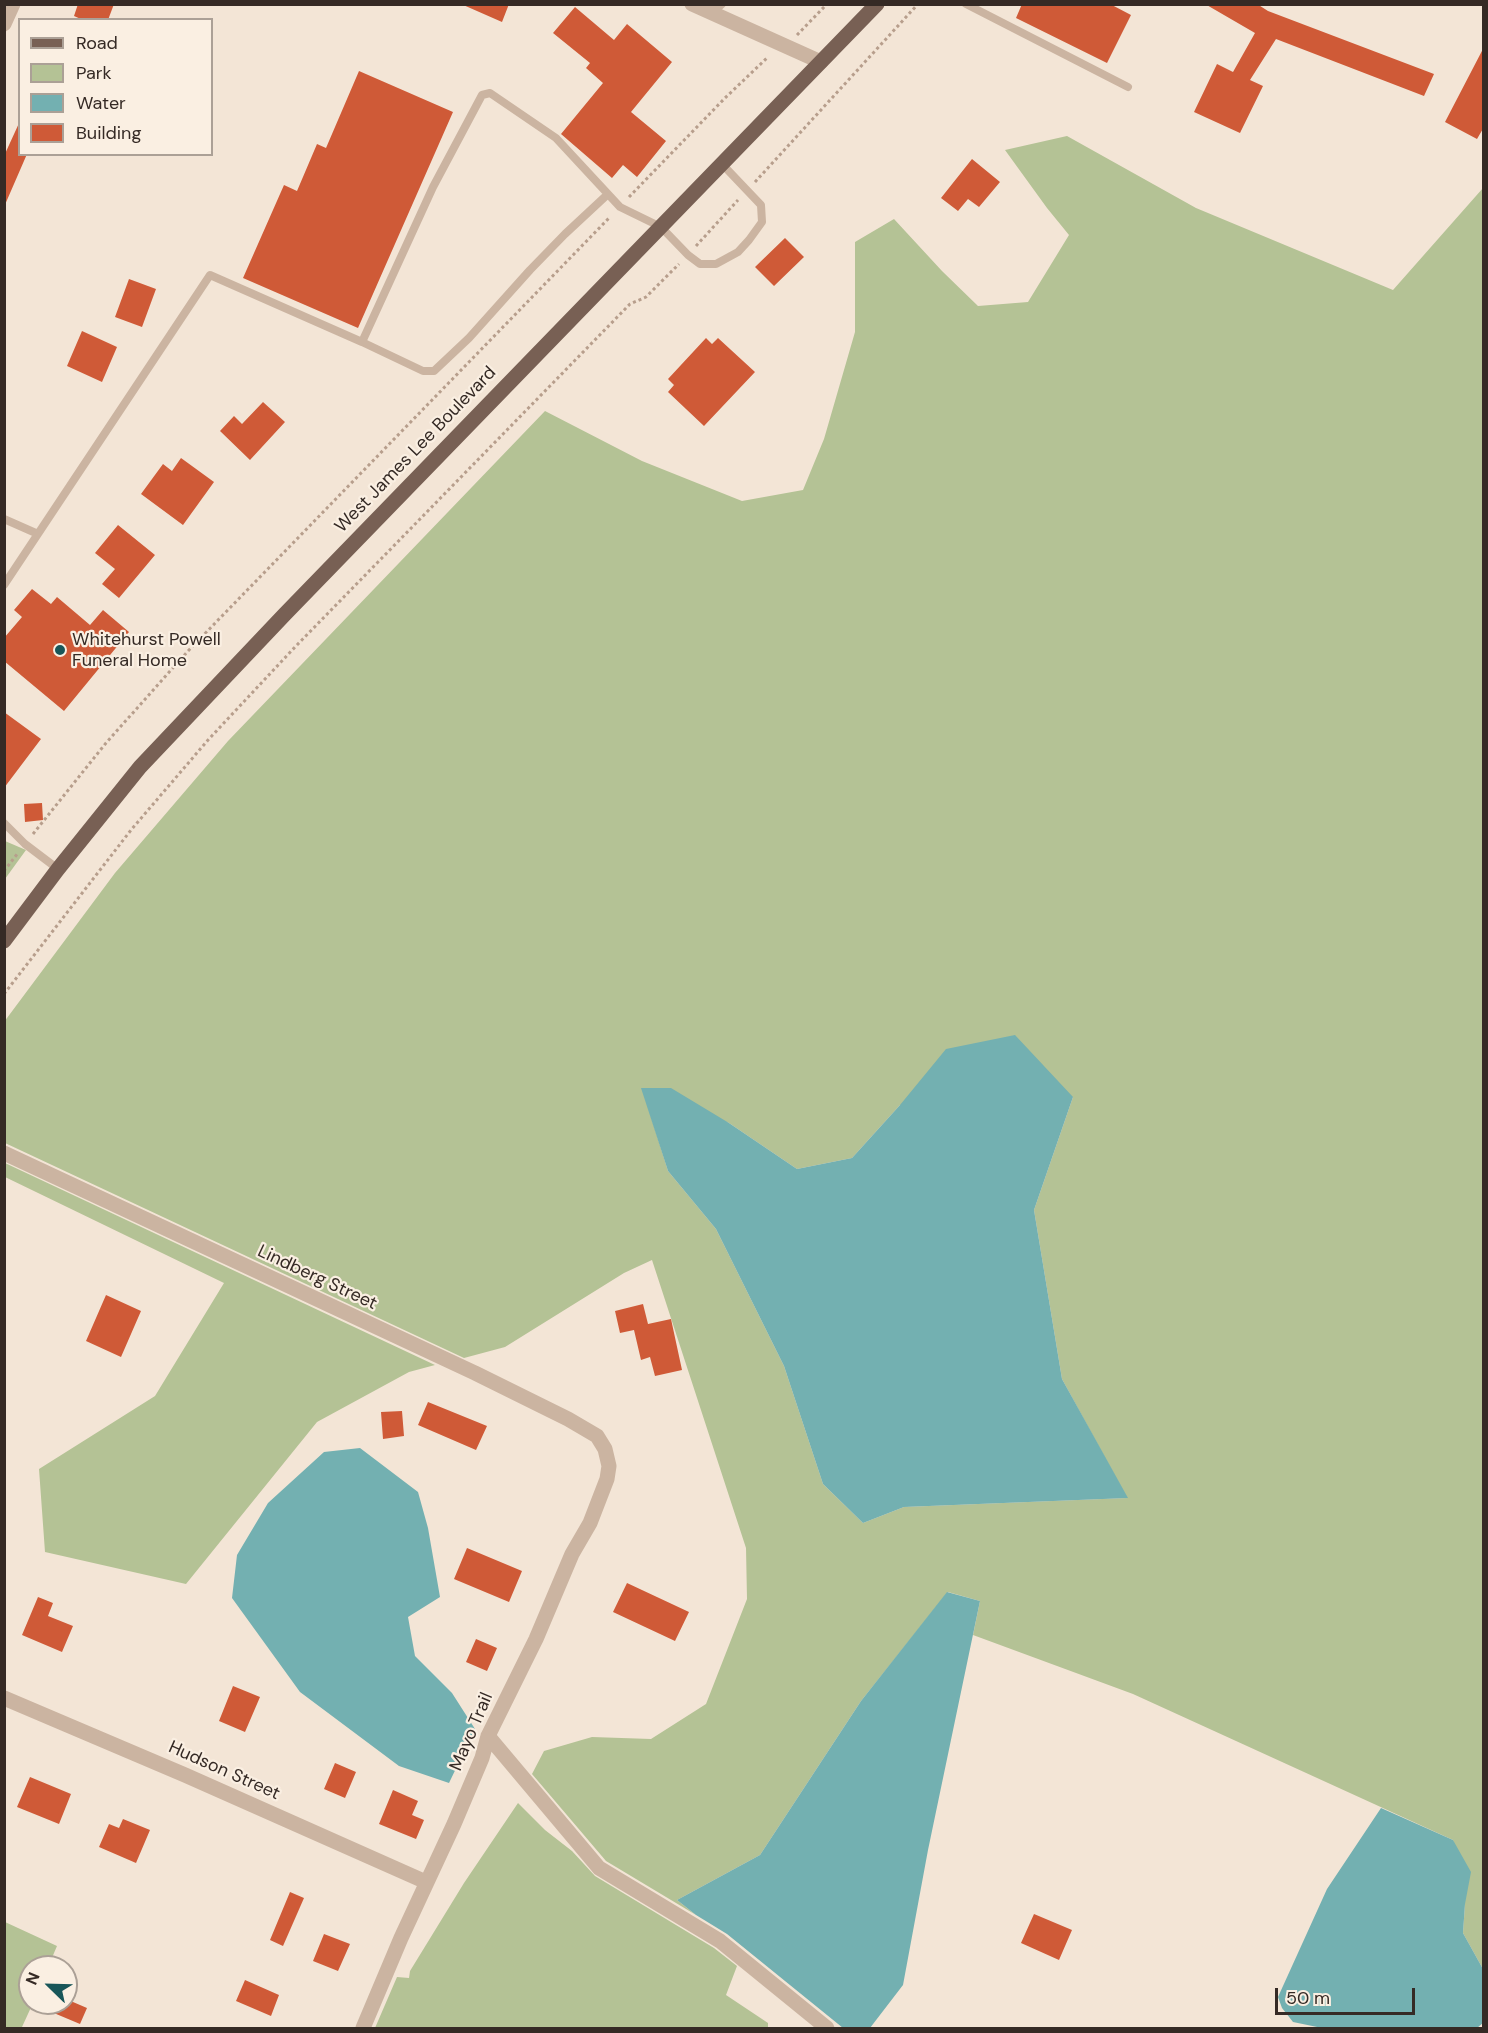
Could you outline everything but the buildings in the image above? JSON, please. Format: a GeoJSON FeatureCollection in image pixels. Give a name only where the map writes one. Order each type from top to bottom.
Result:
{"type":"FeatureCollection","features":[{"type":"Feature","properties":{"kind":"main road","name":"West James Lee Boulevard"},"geometry":{"type":"LineString","coordinates":[[4,941],[140,767],[276,622],[877,4]]}},
{"type":"Feature","properties":{"kind":"street"},"geometry":{"type":"LineString","coordinates":[[4,24],[14,4]]}},
{"type":"Feature","properties":{"kind":"street"},"geometry":{"type":"LineString","coordinates":[[692,4],[717,9],[821,62]]}},
{"type":"Feature","properties":{"kind":"street","name":"Lindberg Street"},"geometry":{"type":"LineString","coordinates":[[4,1153],[568,1419],[597,1436],[605,1449]]}},
{"type":"Feature","properties":{"kind":"street","name":"Mayo Trail"},"geometry":{"type":"LineString","coordinates":[[363,2028],[426,1882],[454,1824],[482,1758],[488,1736],[536,1639],[572,1554],[590,1522],[607,1479],[609,1466],[605,1449]]}},
{"type":"Feature","properties":{"kind":"street","name":"Hudson Street"},"geometry":{"type":"LineString","coordinates":[[4,1698],[426,1882]]}},
{"type":"Feature","properties":{"kind":"street"},"geometry":{"type":"LineString","coordinates":[[488,1736],[599,1868],[720,1941],[827,2028]]}},
{"type":"Feature","properties":{"kind":"lane"},"geometry":{"type":"LineString","coordinates":[[966,4],[1128,87]]}},
{"type":"Feature","properties":{"kind":"lane"},"geometry":{"type":"LineString","coordinates":[[362,342],[433,188],[482,95],[490,93],[556,138],[620,207],[661,227],[700,264],[716,264],[738,252],[762,222],[761,205],[722,164]]}},
{"type":"Feature","properties":{"kind":"lane"},"geometry":{"type":"LineString","coordinates":[[4,585],[210,275],[423,371],[434,371],[469,338],[551,248],[608,194]]}},
{"type":"Feature","properties":{"kind":"lane"},"geometry":{"type":"LineString","coordinates":[[4,519],[38,534]]}},
{"type":"Feature","properties":{"kind":"lane"},"geometry":{"type":"LineString","coordinates":[[4,823],[25,844],[58,869]]}},
{"type":"Feature","properties":{"kind":"path"},"geometry":{"type":"LineString","coordinates":[[4,871],[106,743],[188,651],[764,59],[786,46],[827,4]]}},
{"type":"Feature","properties":{"kind":"path"},"geometry":{"type":"LineString","coordinates":[[4,994],[131,830],[208,740],[271,672],[630,304],[646,297],[688,255],[918,4]]}},
{"type":"Feature","properties":{"kind":"green space"},"geometry":{"type":"Polygon","coordinates":[[[1067,136],[1196,208],[1393,290],[1483,188],[1483,1969],[1463,1933],[1465,1904],[1453,1840],[1133,1694],[973,1635],[980,1601],[948,1592],[861,1701],[760,1855],[677,1900],[696,1915],[606,1861],[532,1774],[544,1751],[592,1737],[651,1739],[706,1704],[747,1599],[746,1548],[652,1260],[624,1273],[505,1347],[464,1358],[5,1143],[4,1022],[115,873],[228,741],[545,411],[642,461],[742,501],[803,490],[824,439],[855,332],[855,242],[894,219],[978,306],[1028,302],[1069,235],[1005,150],[1067,136]],[[642,1088],[668,1171],[716,1229],[784,1366],[823,1484],[863,1523],[904,1507],[1127,1498],[1062,1379],[1034,1210],[1073,1097],[900,1105],[852,1158],[797,1169],[729,1123],[642,1088]]]}},
{"type":"Feature","properties":{"kind":"green space"},"geometry":{"type":"Polygon","coordinates":[[[5,841],[26,850],[5,879],[5,841]]]}},
{"type":"Feature","properties":{"kind":"green space"},"geometry":{"type":"Polygon","coordinates":[[[5,1163],[435,1365],[409,1372],[317,1422],[186,1584],[45,1552],[39,1469],[155,1396],[224,1283],[5,1177],[5,1163]]]}},
{"type":"Feature","properties":{"kind":"green space"},"geometry":{"type":"Polygon","coordinates":[[[518,1803],[545,1830],[572,1851],[595,1876],[714,1948],[737,1966],[726,1995],[768,2023],[768,2028],[375,2028],[397,1977],[409,1978],[410,1971],[464,1883],[518,1803]]]}},
{"type":"Feature","properties":{"kind":"green space"},"geometry":{"type":"Polygon","coordinates":[[[5,1922],[57,1946],[53,1955],[18,1955],[18,2015],[28,2015],[22,2027],[24,2028],[5,2028],[5,1922]]]}},
{"type":"Feature","properties":{"kind":"water"},"geometry":{"type":"Polygon","coordinates":[[[1015,1035],[1073,1097],[1034,1210],[1062,1379],[1128,1498],[904,1507],[863,1523],[823,1484],[784,1366],[716,1229],[668,1171],[641,1088],[671,1088],[729,1123],[797,1169],[852,1158],[946,1049],[1015,1035]]]}},
{"type":"Feature","properties":{"kind":"water"},"geometry":{"type":"Polygon","coordinates":[[[360,1448],[418,1492],[428,1528],[440,1597],[408,1617],[415,1656],[452,1693],[475,1729],[449,1783],[399,1766],[300,1692],[232,1598],[237,1555],[268,1503],[324,1452],[360,1448]]]}},
{"type":"Feature","properties":{"kind":"water"},"geometry":{"type":"Polygon","coordinates":[[[947,1592],[980,1601],[928,1850],[903,1985],[870,2028],[843,2028],[727,1934],[677,1900],[760,1855],[861,1701],[947,1592]]]}},
{"type":"Feature","properties":{"kind":"water"},"geometry":{"type":"Polygon","coordinates":[[[1381,1808],[1453,1840],[1471,1872],[1463,1933],[1483,1969],[1483,2023],[1477,2028],[1322,2028],[1293,2022],[1282,2008],[1278,1997],[1327,1889],[1381,1808]]]}},
{"type":"Feature","properties":{"kind":"place","name":"Whitehurst Powell Funeral Home"},"geometry":{"type":"Point","coordinates":[60,650]}}]}
